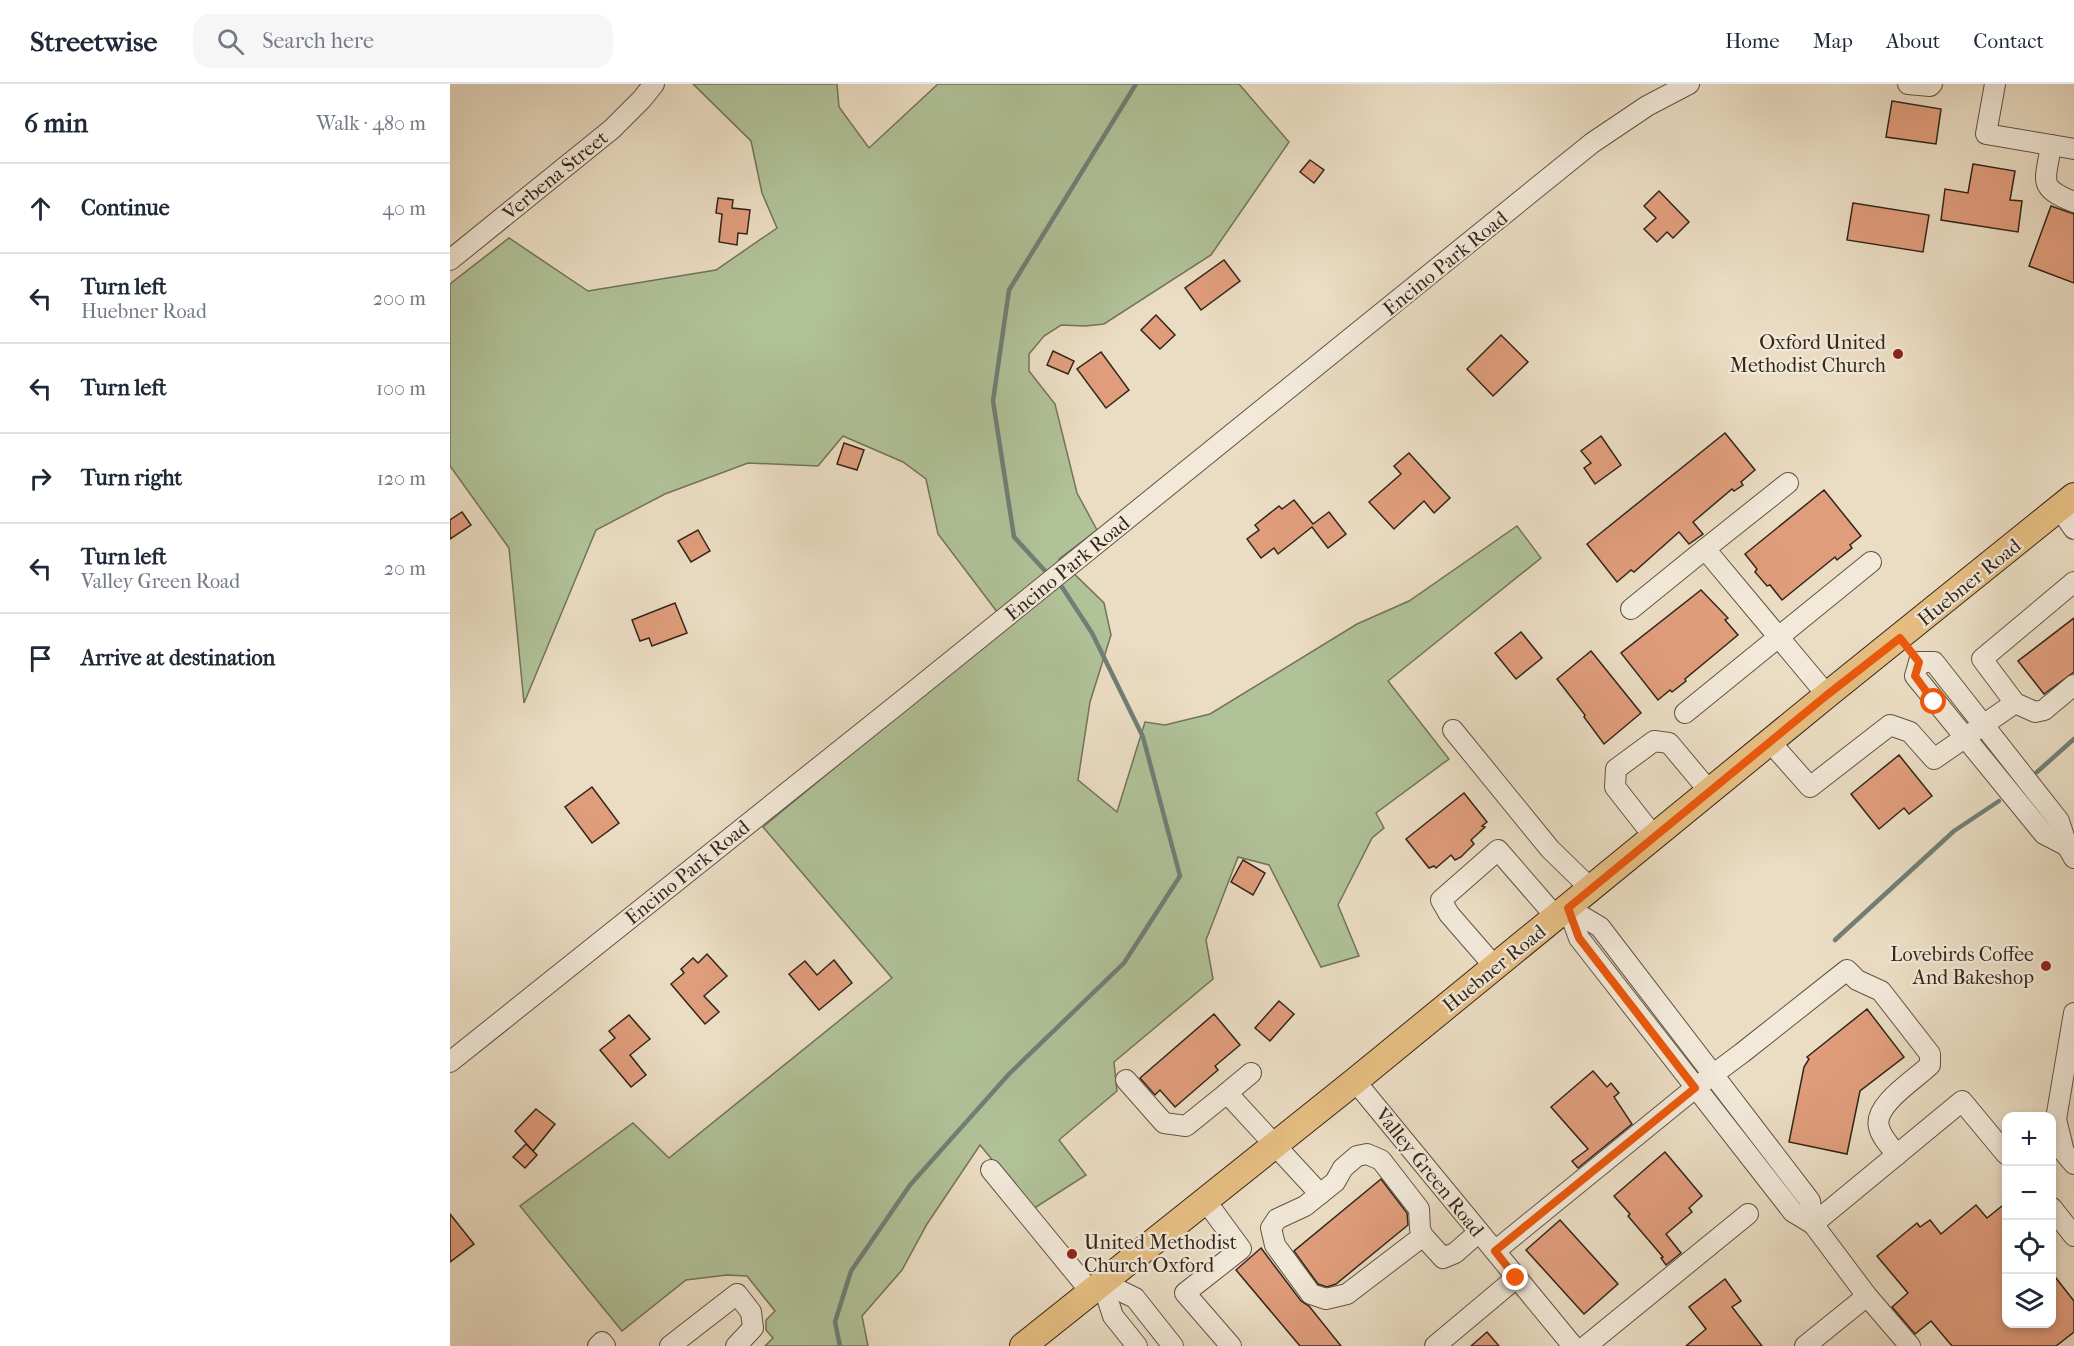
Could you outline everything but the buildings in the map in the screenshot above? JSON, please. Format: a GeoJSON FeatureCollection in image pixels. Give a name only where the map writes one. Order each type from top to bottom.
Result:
{"type":"FeatureCollection","features":[{"type":"Feature","properties":{"kind":"main road","name":"Huebner Road"},"geometry":{"type":"LineString","coordinates":[[1023,1346],[1355,1081],[2067,502]]}},
{"type":"Feature","properties":{"kind":"street","name":"Verbena Street"},"geometry":{"type":"LineString","coordinates":[[450,260],[612,129],[654,84]]}},
{"type":"Feature","properties":{"kind":"street","name":"Encino Park Road"},"geometry":{"type":"LineString","coordinates":[[450,1062],[987,633],[1592,143],[1647,106],[1689,84]]}},
{"type":"Feature","properties":{"kind":"street"},"geometry":{"type":"LineString","coordinates":[[1908,84],[1918,86],[1932,84]]}},
{"type":"Feature","properties":{"kind":"street"},"geometry":{"type":"LineString","coordinates":[[1995,84],[1986,134],[2074,149]]}},
{"type":"Feature","properties":{"kind":"street"},"geometry":{"type":"LineString","coordinates":[[2051,145],[2046,180],[2048,188],[2053,194],[2074,202]]}},
{"type":"Feature","properties":{"kind":"street"},"geometry":{"type":"LineString","coordinates":[[1631,609],[1788,483]]}},
{"type":"Feature","properties":{"kind":"street"},"geometry":{"type":"LineString","coordinates":[[2067,502],[2074,529]]}},
{"type":"Feature","properties":{"kind":"street"},"geometry":{"type":"LineString","coordinates":[[1705,549],[1827,695]]}},
{"type":"Feature","properties":{"kind":"street"},"geometry":{"type":"LineString","coordinates":[[1685,713],[1870,562]]}},
{"type":"Feature","properties":{"kind":"street"},"geometry":{"type":"LineString","coordinates":[[2074,582],[1982,659],[2015,703],[2035,712],[2044,710],[2074,685]]}},
{"type":"Feature","properties":{"kind":"street"},"geometry":{"type":"LineString","coordinates":[[1900,638],[1919,662]]}},
{"type":"Feature","properties":{"kind":"street"},"geometry":{"type":"LineString","coordinates":[[1919,662],[1934,662],[2059,821],[2070,852]]}},
{"type":"Feature","properties":{"kind":"street"},"geometry":{"type":"LineString","coordinates":[[1919,662],[1915,676],[1964,738],[2044,834],[2070,852]]}},
{"type":"Feature","properties":{"kind":"street"},"geometry":{"type":"LineString","coordinates":[[1771,743],[1810,787],[1890,725],[1910,732],[1934,759],[2015,703]]}},
{"type":"Feature","properties":{"kind":"street"},"geometry":{"type":"LineString","coordinates":[[1453,730],[1550,849],[1591,889]]}},
{"type":"Feature","properties":{"kind":"street"},"geometry":{"type":"LineString","coordinates":[[1655,838],[1615,787],[1616,769],[1654,741],[1669,743],[1710,792]]}},
{"type":"Feature","properties":{"kind":"street"},"geometry":{"type":"LineString","coordinates":[[1495,967],[1449,914],[1441,900],[1498,850],[1562,912],[1579,938],[1793,1212],[1813,1224],[1867,1296],[1910,1346]]}},
{"type":"Feature","properties":{"kind":"street"},"geometry":{"type":"LineString","coordinates":[[1562,912],[1600,927],[1810,1201],[1813,1224]]}},
{"type":"Feature","properties":{"kind":"street"},"geometry":{"type":"LineString","coordinates":[[1495,1251],[1695,1088],[1847,970],[1857,980],[1881,991],[1930,1054],[1930,1065],[1887,1102],[1880,1112],[1878,1126],[1897,1155]]}},
{"type":"Feature","properties":{"kind":"street"},"geometry":{"type":"LineString","coordinates":[[2071,1156],[2056,1119],[2068,1079],[2074,1013]]}},
{"type":"Feature","properties":{"kind":"street"},"geometry":{"type":"LineString","coordinates":[[1126,1080],[1164,1123],[1186,1126],[1251,1073]]}},
{"type":"Feature","properties":{"kind":"street","name":"Valley Green Road"},"geometry":{"type":"LineString","coordinates":[[1355,1081],[1572,1346]]}},
{"type":"Feature","properties":{"kind":"street"},"geometry":{"type":"LineString","coordinates":[[1227,1093],[1320,1194]]}},
{"type":"Feature","properties":{"kind":"street"},"geometry":{"type":"LineString","coordinates":[[1813,1224],[1962,1101],[2002,1148]]}},
{"type":"Feature","properties":{"kind":"street"},"geometry":{"type":"LineString","coordinates":[[1423,1236],[1347,1294],[1326,1299],[1311,1294],[1275,1245],[1270,1227],[1276,1219],[1305,1206],[1335,1182],[1343,1168],[1357,1156],[1367,1154],[1381,1160],[1419,1209],[1420,1229],[1423,1236],[1443,1258],[1455,1253],[1479,1232]]}},
{"type":"Feature","properties":{"kind":"street"},"geometry":{"type":"LineString","coordinates":[[991,1170],[1097,1287],[1113,1316],[1137,1346]]}},
{"type":"Feature","properties":{"kind":"street"},"geometry":{"type":"LineString","coordinates":[[1205,1200],[1241,1249],[1185,1293],[1230,1346]]}},
{"type":"Feature","properties":{"kind":"street"},"geometry":{"type":"LineString","coordinates":[[2056,1213],[2074,1236]]}},
{"type":"Feature","properties":{"kind":"street"},"geometry":{"type":"LineString","coordinates":[[1586,1346],[1748,1214]]}},
{"type":"Feature","properties":{"kind":"street"},"geometry":{"type":"LineString","coordinates":[[1435,1346],[1516,1278]]}},
{"type":"Feature","properties":{"kind":"street"},"geometry":{"type":"LineString","coordinates":[[1097,1287],[1135,1298],[1173,1346]]}},
{"type":"Feature","properties":{"kind":"street"},"geometry":{"type":"LineString","coordinates":[[670,1346],[737,1294],[752,1312],[753,1328],[736,1346]]}},
{"type":"Feature","properties":{"kind":"street"},"geometry":{"type":"LineString","coordinates":[[1805,1346],[1867,1296]]}},
{"type":"Feature","properties":{"kind":"street"},"geometry":{"type":"LineString","coordinates":[[598,1346],[602,1342],[605,1346]]}},
{"type":"Feature","properties":{"kind":"green space"},"geometry":{"type":"Polygon","coordinates":[[[693,84],[837,84],[839,107],[869,148],[938,84],[1239,84],[1289,142],[1211,255],[1104,324],[1061,325],[1044,336],[1029,354],[1029,371],[1055,404],[1077,493],[1097,530],[1059,559],[1104,603],[1111,635],[1090,702],[1078,780],[1117,812],[1145,722],[1165,725],[1210,714],[1357,624],[1409,601],[1517,526],[1541,558],[1388,681],[1449,759],[1376,813],[1384,828],[1372,838],[1338,905],[1359,956],[1321,967],[1269,865],[1238,857],[1206,940],[1213,979],[1114,1062],[1117,1091],[1059,1140],[1086,1175],[1033,1209],[980,1145],[927,1224],[902,1270],[862,1316],[868,1346],[765,1346],[773,1338],[766,1330],[766,1320],[775,1311],[747,1276],[727,1275],[686,1280],[622,1331],[520,1206],[633,1123],[669,1158],[892,978],[763,827],[1007,625],[938,534],[926,479],[903,462],[843,436],[818,466],[748,463],[665,494],[596,530],[524,703],[509,548],[450,466],[450,284],[509,238],[588,291],[716,270],[777,228],[762,193],[751,141],[693,84]]]}},
{"type":"Feature","properties":{"kind":"waterway"},"geometry":{"type":"LineString","coordinates":[[1047,573],[1014,537],[993,401],[1009,290],[1136,84]]}},
{"type":"Feature","properties":{"kind":"waterway"},"geometry":{"type":"LineString","coordinates":[[840,1346],[835,1322],[851,1271],[910,1185],[1009,1074],[1124,963],[1180,876],[1143,737],[1092,633],[1062,587]]}},
{"type":"Feature","properties":{"kind":"waterway"},"geometry":{"type":"LineString","coordinates":[[2037,772],[2074,739]]}},
{"type":"Feature","properties":{"kind":"waterway"},"geometry":{"type":"LineString","coordinates":[[1835,940],[1954,831],[1999,801]]}},
{"type":"Feature","properties":{"kind":"place","name":"Oxford United Methodist Church"},"geometry":{"type":"Point","coordinates":[1898,354]}},
{"type":"Feature","properties":{"kind":"place","name":"Lovebirds Coffee And Bakeshop"},"geometry":{"type":"Point","coordinates":[2046,966]}},
{"type":"Feature","properties":{"kind":"place","name":"United Methodist Church Oxford"},"geometry":{"type":"Point","coordinates":[1072,1254]}},
{"type":"Feature","properties":{"kind":"route"},"geometry":{"type":"LineString","coordinates":[[1516,1278],[1495,1251],[1695,1088],[1579,938],[1568,908],[1827,695],[1900,638],[1919,662],[1915,676],[1934,702]]}}]}
